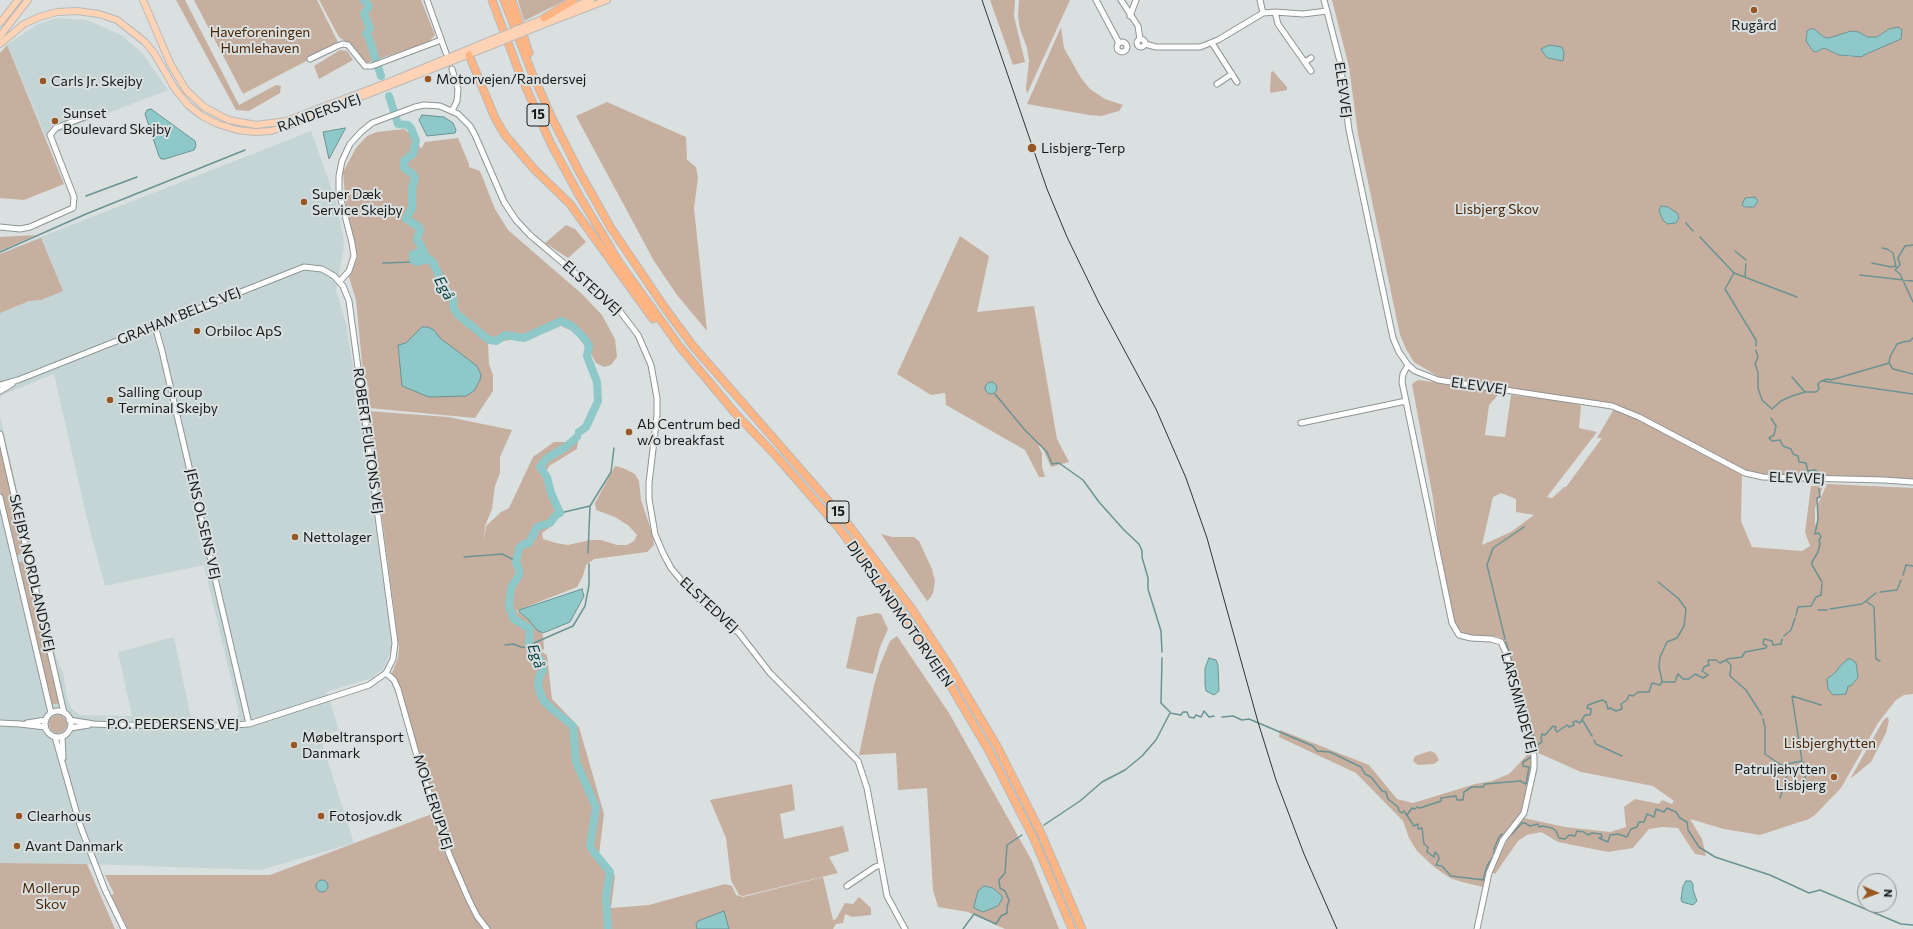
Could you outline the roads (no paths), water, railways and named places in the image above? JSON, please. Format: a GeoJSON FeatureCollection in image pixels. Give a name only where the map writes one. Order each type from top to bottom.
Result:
{"type":"FeatureCollection","features":[{"type":"Feature","properties":{"kind":"highway","name":"DJURSLANDMOTORVEJEN"},"geometry":{"type":"LineString","coordinates":[[492,0],[528,94],[551,144],[596,225],[619,262],[655,314],[735,413],[777,457],[838,527],[877,576],[923,642],[966,710],[1011,792],[1053,882],[1072,929]]}},
{"type":"Feature","properties":{"kind":"highway","name":"DJURSLANDMOTORVEJEN"},"geometry":{"type":"LineString","coordinates":[[504,0],[532,73],[553,120],[600,210],[631,260],[665,308],[726,385],[844,519],[912,609],[973,704],[1020,789],[1061,877],[1082,929]]}},
{"type":"Feature","properties":{"kind":"highway"},"geometry":{"type":"LineString","coordinates":[[512,0],[553,120]]}},
{"type":"Feature","properties":{"kind":"highway"},"geometry":{"type":"LineString","coordinates":[[544,18],[574,0]]}},
{"type":"Feature","properties":{"kind":"highway"},"geometry":{"type":"LineString","coordinates":[[468,52],[495,118],[513,146],[570,204],[642,306],[677,350],[735,413]]}},
{"type":"Feature","properties":{"kind":"main road"},"geometry":{"type":"LineString","coordinates":[[0,23],[18,0]]}},
{"type":"Feature","properties":{"kind":"main road"},"geometry":{"type":"LineString","coordinates":[[0,36],[28,0]]}},
{"type":"Feature","properties":{"kind":"main road","name":"RANDERSVEJ"},"geometry":{"type":"LineString","coordinates":[[143,0],[170,63],[186,90],[204,107],[217,114],[243,123],[256,125],[286,121],[468,52]]}},
{"type":"Feature","properties":{"kind":"main road","name":"RANDERSVEJ"},"geometry":{"type":"LineString","coordinates":[[536,25],[544,18],[591,0]]}},
{"type":"Feature","properties":{"kind":"main road","name":"RANDERSVEJ"},"geometry":{"type":"LineString","coordinates":[[0,44],[24,24],[39,17],[57,12],[77,11],[99,14],[117,20],[145,42],[154,53],[175,89],[188,105],[202,116],[218,124],[237,130],[255,132],[272,131],[492,42],[607,0]]}},
{"type":"Feature","properties":{"kind":"street"},"geometry":{"type":"LineString","coordinates":[[427,0],[446,53]]}},
{"type":"Feature","properties":{"kind":"street"},"geometry":{"type":"LineString","coordinates":[[1096,0],[1119,43],[1117,47],[1120,52],[1124,51],[1127,46],[1137,44],[1140,47],[1145,44],[1156,47],[1200,47],[1212,43],[1263,13],[1275,12],[1303,14],[1327,11]]}},
{"type":"Feature","properties":{"kind":"street"},"geometry":{"type":"LineString","coordinates":[[1122,0],[1130,16],[1138,26],[1140,38],[1137,44]]}},
{"type":"Feature","properties":{"kind":"street"},"geometry":{"type":"LineString","coordinates":[[1130,16],[1136,0]]}},
{"type":"Feature","properties":{"kind":"street"},"geometry":{"type":"LineString","coordinates":[[1260,0],[1263,13]]}},
{"type":"Feature","properties":{"kind":"street","name":"ELEVVEJ"},"geometry":{"type":"LineString","coordinates":[[1324,0],[1340,62],[1349,130],[1393,338],[1398,352],[1408,365],[1422,375],[1438,380],[1612,406],[1639,417],[1745,473],[1763,477],[1878,479],[1913,482]]}},
{"type":"Feature","properties":{"kind":"street"},"geometry":{"type":"LineString","coordinates":[[1275,12],[1278,24],[1311,71]]}},
{"type":"Feature","properties":{"kind":"street"},"geometry":{"type":"LineString","coordinates":[[1140,38],[1144,40],[1145,44]]}},
{"type":"Feature","properties":{"kind":"street"},"geometry":{"type":"LineString","coordinates":[[310,59],[343,44],[348,46],[364,66],[377,64],[441,40]]}},
{"type":"Feature","properties":{"kind":"street"},"geometry":{"type":"LineString","coordinates":[[1119,43],[1124,42],[1127,46]]}},
{"type":"Feature","properties":{"kind":"street"},"geometry":{"type":"LineString","coordinates":[[1212,43],[1237,82]]}},
{"type":"Feature","properties":{"kind":"street"},"geometry":{"type":"LineString","coordinates":[[1305,62],[1311,58]]}},
{"type":"Feature","properties":{"kind":"street"},"geometry":{"type":"LineString","coordinates":[[452,69],[458,89],[457,101],[452,111]]}},
{"type":"Feature","properties":{"kind":"street"},"geometry":{"type":"LineString","coordinates":[[1217,84],[1232,74]]}},
{"type":"Feature","properties":{"kind":"street","name":"ELSTEDVEJ"},"geometry":{"type":"LineString","coordinates":[[340,281],[351,267],[354,250],[339,192],[339,176],[342,161],[350,144],[372,123],[415,107],[429,105],[440,106],[464,118],[470,126],[504,202],[516,220],[530,235],[618,310],[638,335],[651,365],[657,398],[657,415],[649,483],[655,534],[663,553],[671,568],[691,592],[739,633],[770,673],[858,761],[867,788],[887,896],[905,929]]}},
{"type":"Feature","properties":{"kind":"street"},"geometry":{"type":"LineString","coordinates":[[0,228],[20,229],[30,227],[73,208],[74,197],[50,135],[56,128],[92,114]]}},
{"type":"Feature","properties":{"kind":"street","name":"GRAHAM BELLS VEJ"},"geometry":{"type":"LineString","coordinates":[[0,385],[18,380],[304,267],[322,269],[340,281]]}},
{"type":"Feature","properties":{"kind":"street","name":"ROBERT FULTONS VEJ"},"geometry":{"type":"LineString","coordinates":[[340,281],[347,293],[351,309],[395,643],[393,659],[386,673]]}},
{"type":"Feature","properties":{"kind":"street","name":"JENS OLSENS VEJ"},"geometry":{"type":"LineString","coordinates":[[154,326],[163,356],[249,724]]}},
{"type":"Feature","properties":{"kind":"street","name":"LARSMINDEVEJ"},"geometry":{"type":"LineString","coordinates":[[1408,365],[1402,378],[1454,630],[1459,635],[1471,638],[1491,639],[1501,642],[1506,653],[1534,756],[1534,768],[1524,813],[1503,840],[1489,873],[1477,929]]}},
{"type":"Feature","properties":{"kind":"street","name":"GRAHAM BELLS VEJ"},"geometry":{"type":"LineString","coordinates":[[0,391],[18,380]]}},
{"type":"Feature","properties":{"kind":"street"},"geometry":{"type":"LineString","coordinates":[[1301,423],[1406,401]]}},
{"type":"Feature","properties":{"kind":"street","name":"SKEJBY NORDLANDSVEJ"},"geometry":{"type":"LineString","coordinates":[[0,434],[64,713]]}},
{"type":"Feature","properties":{"kind":"street","name":"SKEJBY NORDLANDSVEJ"},"geometry":{"type":"LineString","coordinates":[[0,497],[51,714]]}},
{"type":"Feature","properties":{"kind":"street","name":"P.O. PEDERSENS VEJ"},"geometry":{"type":"LineString","coordinates":[[69,720],[94,724],[217,726],[249,724],[369,685],[386,673]]}},
{"type":"Feature","properties":{"kind":"street","name":"MOLLERUPVEJ"},"geometry":{"type":"LineString","coordinates":[[386,673],[394,680],[398,689],[417,756],[449,854],[477,916],[487,929]]}},
{"type":"Feature","properties":{"kind":"street"},"geometry":{"type":"LineString","coordinates":[[55,737],[62,736],[70,728],[69,720],[64,713],[57,711],[51,714],[46,720],[45,727],[49,733],[55,737],[63,767],[92,855],[124,929]]}},
{"type":"Feature","properties":{"kind":"street"},"geometry":{"type":"LineString","coordinates":[[20,724],[46,720]]}},
{"type":"Feature","properties":{"kind":"street"},"geometry":{"type":"LineString","coordinates":[[0,723],[45,727]]}},
{"type":"Feature","properties":{"kind":"street","name":"P.O. PEDERSENS VEJ"},"geometry":{"type":"LineString","coordinates":[[70,728],[94,724]]}},
{"type":"Feature","properties":{"kind":"street"},"geometry":{"type":"LineString","coordinates":[[62,736],[63,767]]}},
{"type":"Feature","properties":{"kind":"street"},"geometry":{"type":"LineString","coordinates":[[847,886],[875,867],[881,865]]}},
{"type":"Feature","properties":{"kind":"water"},"geometry":{"type":"Polygon","coordinates":[[[1898,27],[1902,30],[1901,39],[1862,57],[1839,55],[1824,48],[1816,52],[1813,51],[1806,41],[1807,31],[1810,29],[1814,29],[1824,37],[1829,38],[1851,31],[1859,32],[1867,37],[1877,37],[1889,29],[1898,27]]]}},
{"type":"Feature","properties":{"kind":"water"},"geometry":{"type":"Polygon","coordinates":[[[1549,45],[1562,47],[1564,53],[1563,61],[1548,58],[1544,54],[1541,49],[1549,45]]]}},
{"type":"Feature","properties":{"kind":"water"},"geometry":{"type":"Polygon","coordinates":[[[151,109],[195,141],[196,146],[194,150],[161,159],[145,114],[147,110],[151,109]]]}},
{"type":"Feature","properties":{"kind":"water"},"geometry":{"type":"Polygon","coordinates":[[[422,115],[444,117],[453,123],[456,130],[455,133],[427,136],[419,120],[422,115]]]}},
{"type":"Feature","properties":{"kind":"water"},"geometry":{"type":"Polygon","coordinates":[[[345,129],[329,159],[323,132],[345,129]]]}},
{"type":"Feature","properties":{"kind":"water"},"geometry":{"type":"Polygon","coordinates":[[[1755,197],[1758,201],[1754,207],[1745,207],[1742,205],[1745,198],[1755,197]]]}},
{"type":"Feature","properties":{"kind":"water"},"geometry":{"type":"Polygon","coordinates":[[[1661,206],[1668,207],[1677,213],[1679,218],[1676,223],[1667,224],[1663,220],[1659,211],[1661,206]]]}},
{"type":"Feature","properties":{"kind":"water"},"geometry":{"type":"Polygon","coordinates":[[[422,327],[428,327],[434,330],[440,338],[477,366],[481,375],[474,391],[466,396],[429,397],[402,386],[398,345],[406,343],[422,327]]]}},
{"type":"Feature","properties":{"kind":"water"},"geometry":{"type":"Polygon","coordinates":[[[989,382],[993,382],[997,388],[993,394],[989,394],[985,390],[985,386],[989,382]]]}},
{"type":"Feature","properties":{"kind":"water"},"geometry":{"type":"Polygon","coordinates":[[[582,589],[584,596],[570,622],[543,633],[537,630],[528,619],[519,612],[519,610],[582,589]]]}},
{"type":"Feature","properties":{"kind":"water"},"geometry":{"type":"Polygon","coordinates":[[[1209,658],[1216,660],[1218,665],[1219,691],[1214,695],[1206,691],[1205,685],[1205,668],[1209,658]]]}},
{"type":"Feature","properties":{"kind":"water"},"geometry":{"type":"Polygon","coordinates":[[[1848,659],[1851,659],[1856,663],[1858,677],[1851,686],[1848,686],[1846,694],[1833,695],[1828,689],[1827,679],[1848,659]]]}},
{"type":"Feature","properties":{"kind":"water"},"geometry":{"type":"Polygon","coordinates":[[[324,880],[327,881],[327,891],[320,892],[317,891],[316,884],[317,881],[324,880]]]}},
{"type":"Feature","properties":{"kind":"water"},"geometry":{"type":"Polygon","coordinates":[[[1686,881],[1691,881],[1693,884],[1693,890],[1697,901],[1693,905],[1682,902],[1681,899],[1683,886],[1686,881]]]}},
{"type":"Feature","properties":{"kind":"water"},"geometry":{"type":"Polygon","coordinates":[[[984,886],[993,888],[1002,896],[1002,899],[998,906],[983,912],[974,908],[974,906],[978,891],[984,886]]]}},
{"type":"Feature","properties":{"kind":"water"},"geometry":{"type":"Polygon","coordinates":[[[724,911],[729,929],[697,929],[696,924],[698,921],[724,911]]]}},
{"type":"Feature","properties":{"kind":"waterway","name":"Egå"},"geometry":{"type":"LineString","coordinates":[[364,0],[369,6],[364,14],[370,28],[366,34],[369,38],[381,76]]}},
{"type":"Feature","properties":{"kind":"waterway","name":"Egå"},"geometry":{"type":"LineString","coordinates":[[389,96],[398,124],[408,125],[411,128],[416,141],[413,154],[404,161],[404,168],[413,174],[415,178],[412,188],[412,208],[406,219],[419,227],[420,231],[417,239],[425,254],[420,257],[416,253],[413,254],[413,260],[416,262],[429,259],[432,261],[439,275],[439,282],[453,298],[454,309],[458,315],[489,340],[496,341],[506,335],[524,338],[561,321],[572,326],[584,338],[589,345],[587,356],[597,382],[598,401],[586,427],[579,432]]}},
{"type":"Feature","properties":{"kind":"waterway"},"geometry":{"type":"LineString","coordinates":[[0,252],[86,214],[245,150]]}},
{"type":"Feature","properties":{"kind":"waterway"},"geometry":{"type":"LineString","coordinates":[[86,196],[137,177]]}},
{"type":"Feature","properties":{"kind":"waterway"},"geometry":{"type":"LineString","coordinates":[[1686,223],[1693,231]]}},
{"type":"Feature","properties":{"kind":"waterway"},"geometry":{"type":"LineString","coordinates":[[1700,237],[1734,273],[1725,289],[1756,340],[1756,346]]}},
{"type":"Feature","properties":{"kind":"waterway"},"geometry":{"type":"LineString","coordinates":[[1913,245],[1905,246],[1898,258],[1900,265],[1895,270],[1900,274],[1913,302]]}},
{"type":"Feature","properties":{"kind":"waterway"},"geometry":{"type":"LineString","coordinates":[[1882,248],[1893,253],[1896,267]]}},
{"type":"Feature","properties":{"kind":"waterway"},"geometry":{"type":"LineString","coordinates":[[1735,251],[1746,260]]}},
{"type":"Feature","properties":{"kind":"waterway"},"geometry":{"type":"LineString","coordinates":[[383,263],[414,262]]}},
{"type":"Feature","properties":{"kind":"waterway"},"geometry":{"type":"LineString","coordinates":[[1872,263],[1891,267],[1895,266]]}},
{"type":"Feature","properties":{"kind":"waterway"},"geometry":{"type":"LineString","coordinates":[[1745,276],[1746,264]]}},
{"type":"Feature","properties":{"kind":"waterway"},"geometry":{"type":"LineString","coordinates":[[1734,273],[1797,297]]}},
{"type":"Feature","properties":{"kind":"waterway"},"geometry":{"type":"LineString","coordinates":[[1860,275],[1913,281]]}},
{"type":"Feature","properties":{"kind":"waterway"},"geometry":{"type":"LineString","coordinates":[[1756,350],[1758,357],[1755,364],[1758,372],[1758,388],[1762,400],[1772,409],[1781,401],[1792,396],[1805,392],[1816,392],[1819,389],[1818,384],[1821,381],[1828,379],[1831,380],[1889,363],[1890,357],[1897,344],[1910,341],[1913,338]]}},
{"type":"Feature","properties":{"kind":"waterway"},"geometry":{"type":"LineString","coordinates":[[1889,363],[1893,369],[1913,374]]}},
{"type":"Feature","properties":{"kind":"waterway"},"geometry":{"type":"LineString","coordinates":[[1792,377],[1805,392]]}},
{"type":"Feature","properties":{"kind":"waterway"},"geometry":{"type":"LineString","coordinates":[[1822,381],[1913,394]]}},
{"type":"Feature","properties":{"kind":"waterway"},"geometry":{"type":"LineString","coordinates":[[995,394],[1024,429],[1047,452],[1052,464],[1059,463],[1083,480],[1099,502],[1124,530],[1139,544],[1148,578],[1148,589],[1161,631],[1162,652]]}},
{"type":"Feature","properties":{"kind":"waterway"},"geometry":{"type":"LineString","coordinates":[[1771,418],[1776,426],[1774,435],[1769,438],[1772,441],[1780,440],[1783,446],[1791,449],[1793,454],[1798,456],[1799,462],[1806,463],[1808,471],[1815,470],[1819,473]]}},
{"type":"Feature","properties":{"kind":"waterway","name":"Egå"},"geometry":{"type":"LineString","coordinates":[[577,437],[566,447],[547,458],[540,467],[547,477],[551,493],[560,513],[556,515],[550,523],[537,527],[529,543],[524,544],[519,548],[516,563],[519,568],[519,575],[511,588],[509,606],[514,619],[530,629],[529,645],[541,661],[543,670],[539,677],[538,686],[543,700],[573,726],[576,762],[596,807],[590,846],[610,872],[606,896],[608,929]]}},
{"type":"Feature","properties":{"kind":"waterway"},"geometry":{"type":"LineString","coordinates":[[588,553],[590,506],[611,472],[614,448]]}},
{"type":"Feature","properties":{"kind":"waterway"},"geometry":{"type":"LineString","coordinates":[[1819,489],[1820,497],[1817,498],[1818,519],[1815,534],[1819,533],[1821,537],[1819,540],[1820,544],[1818,552],[1812,562],[1812,565],[1822,582]]}},
{"type":"Feature","properties":{"kind":"waterway"},"geometry":{"type":"LineString","coordinates":[[560,513],[590,506]]}},
{"type":"Feature","properties":{"kind":"waterway"},"geometry":{"type":"LineString","coordinates":[[1505,639],[1487,565],[1493,548],[1524,527]]}},
{"type":"Feature","properties":{"kind":"waterway"},"geometry":{"type":"LineString","coordinates":[[464,557],[502,554],[516,561]]}},
{"type":"Feature","properties":{"kind":"waterway"},"geometry":{"type":"LineString","coordinates":[[534,643],[573,626],[585,606],[589,585],[589,564]]}},
{"type":"Feature","properties":{"kind":"waterway"},"geometry":{"type":"LineString","coordinates":[[1903,575],[1906,565],[1913,566]]}},
{"type":"Feature","properties":{"kind":"waterway"},"geometry":{"type":"LineString","coordinates":[[1880,592],[1897,590],[1901,580]]}},
{"type":"Feature","properties":{"kind":"waterway"},"geometry":{"type":"LineString","coordinates":[[1658,582],[1678,598],[1686,609],[1684,626],[1677,638],[1667,642],[1660,657],[1659,667],[1662,681]]}},
{"type":"Feature","properties":{"kind":"waterway"},"geometry":{"type":"LineString","coordinates":[[1796,615],[1798,607],[1811,606],[1816,597],[1821,595],[1822,584]]}},
{"type":"Feature","properties":{"kind":"waterway"},"geometry":{"type":"LineString","coordinates":[[1830,609],[1862,604],[1876,593]]}},
{"type":"Feature","properties":{"kind":"waterway"},"geometry":{"type":"LineString","coordinates":[[1867,602],[1874,607],[1876,659],[1880,661]]}},
{"type":"Feature","properties":{"kind":"waterway"},"geometry":{"type":"LineString","coordinates":[[1818,610],[1827,610]]}},
{"type":"Feature","properties":{"kind":"waterway"},"geometry":{"type":"LineString","coordinates":[[1784,636],[1791,630],[1795,618]]}},
{"type":"Feature","properties":{"kind":"waterway"},"geometry":{"type":"LineString","coordinates":[[1727,659],[1742,657],[1745,652],[1766,648],[1767,646],[1763,644],[1764,639],[1772,641],[1773,645],[1781,644],[1782,639]]}},
{"type":"Feature","properties":{"kind":"waterway"},"geometry":{"type":"LineString","coordinates":[[1506,642],[1537,749],[1539,751]]}},
{"type":"Feature","properties":{"kind":"waterway"},"geometry":{"type":"LineString","coordinates":[[505,645],[513,644],[531,648]]}},
{"type":"Feature","properties":{"kind":"waterway"},"geometry":{"type":"LineString","coordinates":[[1162,658],[1161,703],[1170,712]]}},
{"type":"Feature","properties":{"kind":"waterway"},"geometry":{"type":"LineString","coordinates":[[1539,751],[1537,745],[1542,742],[1542,734],[1545,735],[1553,726],[1556,727],[1555,729],[1557,732],[1567,725],[1569,727],[1574,725],[1573,722],[1576,721],[1580,723],[1585,715],[1590,715],[1591,709],[1587,708],[1588,705],[1602,700],[1606,702],[1608,709],[1610,708],[1616,711],[1622,709],[1621,704],[1627,700],[1629,695],[1633,696],[1638,692],[1649,692],[1652,683],[1660,685],[1662,682],[1675,682],[1678,674],[1683,679],[1689,679],[1695,674],[1703,678],[1708,675],[1702,671],[1704,667],[1709,665],[1708,660],[1716,660],[1720,663],[1726,660],[1731,665],[1730,676],[1746,690],[1762,715]]}},
{"type":"Feature","properties":{"kind":"waterway"},"geometry":{"type":"LineString","coordinates":[[1763,719],[1765,727],[1765,754],[1781,765],[1802,761],[1792,696],[1821,705]]}},
{"type":"Feature","properties":{"kind":"waterway"},"geometry":{"type":"LineString","coordinates":[[1044,825],[1080,801],[1102,782],[1125,770],[1142,756],[1156,740],[1170,713],[1181,715],[1183,712],[1187,712],[1189,717],[1194,718],[1196,715],[1201,717],[1204,711],[1209,717],[1214,716]]}},
{"type":"Feature","properties":{"kind":"waterway"},"geometry":{"type":"LineString","coordinates":[[1222,717],[1233,716],[1242,720],[1249,719],[1313,746],[1317,751],[1330,752],[1361,767],[1365,774],[1371,777],[1382,791],[1386,792],[1388,799],[1398,807],[1399,811],[1402,813],[1404,811],[1414,826],[1418,824],[1418,829],[1422,828],[1424,844],[1428,847],[1427,852],[1434,857],[1435,852],[1438,855],[1439,859],[1436,865],[1442,866],[1451,876],[1484,880]]}},
{"type":"Feature","properties":{"kind":"waterway"},"geometry":{"type":"LineString","coordinates":[[1583,721],[1592,736]]}},
{"type":"Feature","properties":{"kind":"waterway"},"geometry":{"type":"LineString","coordinates":[[1594,740],[1596,744],[1622,756]]}},
{"type":"Feature","properties":{"kind":"waterway"},"geometry":{"type":"LineString","coordinates":[[1407,815],[1412,808],[1420,808],[1441,801],[1441,798],[1456,796],[1457,800],[1463,800],[1464,792],[1472,787],[1483,787],[1485,784],[1520,781],[1526,784],[1529,767],[1523,766],[1523,762],[1531,757]]}},
{"type":"Feature","properties":{"kind":"waterway"},"geometry":{"type":"LineString","coordinates":[[1803,762],[1806,784],[1824,785]]}},
{"type":"Feature","properties":{"kind":"waterway"},"geometry":{"type":"LineString","coordinates":[[1780,798],[1789,770],[1781,765]]}},
{"type":"Feature","properties":{"kind":"waterway"},"geometry":{"type":"LineString","coordinates":[[1512,834],[1522,823],[1530,826],[1538,824],[1539,827],[1543,826],[1552,828],[1556,831],[1559,838],[1565,839],[1569,835],[1575,836],[1577,831],[1584,832],[1588,835],[1592,833],[1601,834],[1602,837],[1599,838],[1608,842],[1610,835],[1618,834],[1627,837],[1631,829],[1637,827],[1639,822],[1644,822],[1647,814],[1654,817],[1656,809],[1664,812],[1667,808],[1676,812],[1680,818],[1687,822],[1688,830],[1699,847],[1715,857],[1770,875],[1809,893],[1820,890],[1901,924],[1913,925]]}},
{"type":"Feature","properties":{"kind":"waterway"},"geometry":{"type":"LineString","coordinates":[[1483,880],[1487,866],[1494,855],[1494,849],[1499,837],[1502,834]]}},
{"type":"Feature","properties":{"kind":"waterway"},"geometry":{"type":"LineString","coordinates":[[963,929],[974,914],[996,924],[1001,916],[1007,913],[1009,900],[1005,891],[1000,888],[999,880],[1005,873],[1007,845],[1022,835]]}},
{"type":"Feature","properties":{"kind":"tram line"},"geometry":{"type":"LineString","coordinates":[[982,0],[1047,189],[1067,237],[1099,303],[1156,409],[1186,478],[1207,538],[1258,722],[1276,780],[1304,854],[1337,929]]}},
{"type":"Feature","properties":{"kind":"place","name":"Rugård"},"geometry":{"type":"Point","coordinates":[1754,10]}},
{"type":"Feature","properties":{"kind":"place","name":"Motorvejen/Randersvej"},"geometry":{"type":"Point","coordinates":[428,79]}},
{"type":"Feature","properties":{"kind":"place","name":"Carls Jr. Skejby"},"geometry":{"type":"Point","coordinates":[43,81]}},
{"type":"Feature","properties":{"kind":"place","name":"Sunset Boulevard Skejby"},"geometry":{"type":"Point","coordinates":[55,121]}},
{"type":"Feature","properties":{"kind":"place","name":"Lisbjerg-Terp"},"geometry":{"type":"Point","coordinates":[1032,148]}},
{"type":"Feature","properties":{"kind":"place","name":"Super Dæk Service Skejby"},"geometry":{"type":"Point","coordinates":[304,202]}},
{"type":"Feature","properties":{"kind":"place","name":"Orbiloc ApS"},"geometry":{"type":"Point","coordinates":[197,331]}},
{"type":"Feature","properties":{"kind":"place","name":"Salling Group Terminal Skejby"},"geometry":{"type":"Point","coordinates":[110,400]}},
{"type":"Feature","properties":{"kind":"place","name":"Ab Centrum bed w/o breakfast"},"geometry":{"type":"Point","coordinates":[629,432]}},
{"type":"Feature","properties":{"kind":"place","name":"Nettolager"},"geometry":{"type":"Point","coordinates":[295,537]}},
{"type":"Feature","properties":{"kind":"place","name":"Møbeltransport Danmark"},"geometry":{"type":"Point","coordinates":[294,745]}},
{"type":"Feature","properties":{"kind":"place","name":"Patruljehytten Lisbjerg"},"geometry":{"type":"Point","coordinates":[1834,777]}},
{"type":"Feature","properties":{"kind":"place","name":"Clearhous"},"geometry":{"type":"Point","coordinates":[19,816]}},
{"type":"Feature","properties":{"kind":"place","name":"Fotosjov.dk"},"geometry":{"type":"Point","coordinates":[321,816]}},
{"type":"Feature","properties":{"kind":"place","name":"Avant Danmark"},"geometry":{"type":"Point","coordinates":[17,846]}},
{"type":"Feature","properties":{"kind":"park label","name":"Haveforeningen Humlehaven"},"geometry":{"type":"Point","coordinates":[260,40]}},
{"type":"Feature","properties":{"kind":"park label","name":"Lisbjerg Skov"},"geometry":{"type":"Point","coordinates":[1497,209]}},
{"type":"Feature","properties":{"kind":"park label","name":"Lisbjerghytten"},"geometry":{"type":"Point","coordinates":[1830,743]}},
{"type":"Feature","properties":{"kind":"park label","name":"Mollerup Skov"},"geometry":{"type":"Point","coordinates":[51,896]}}]}
